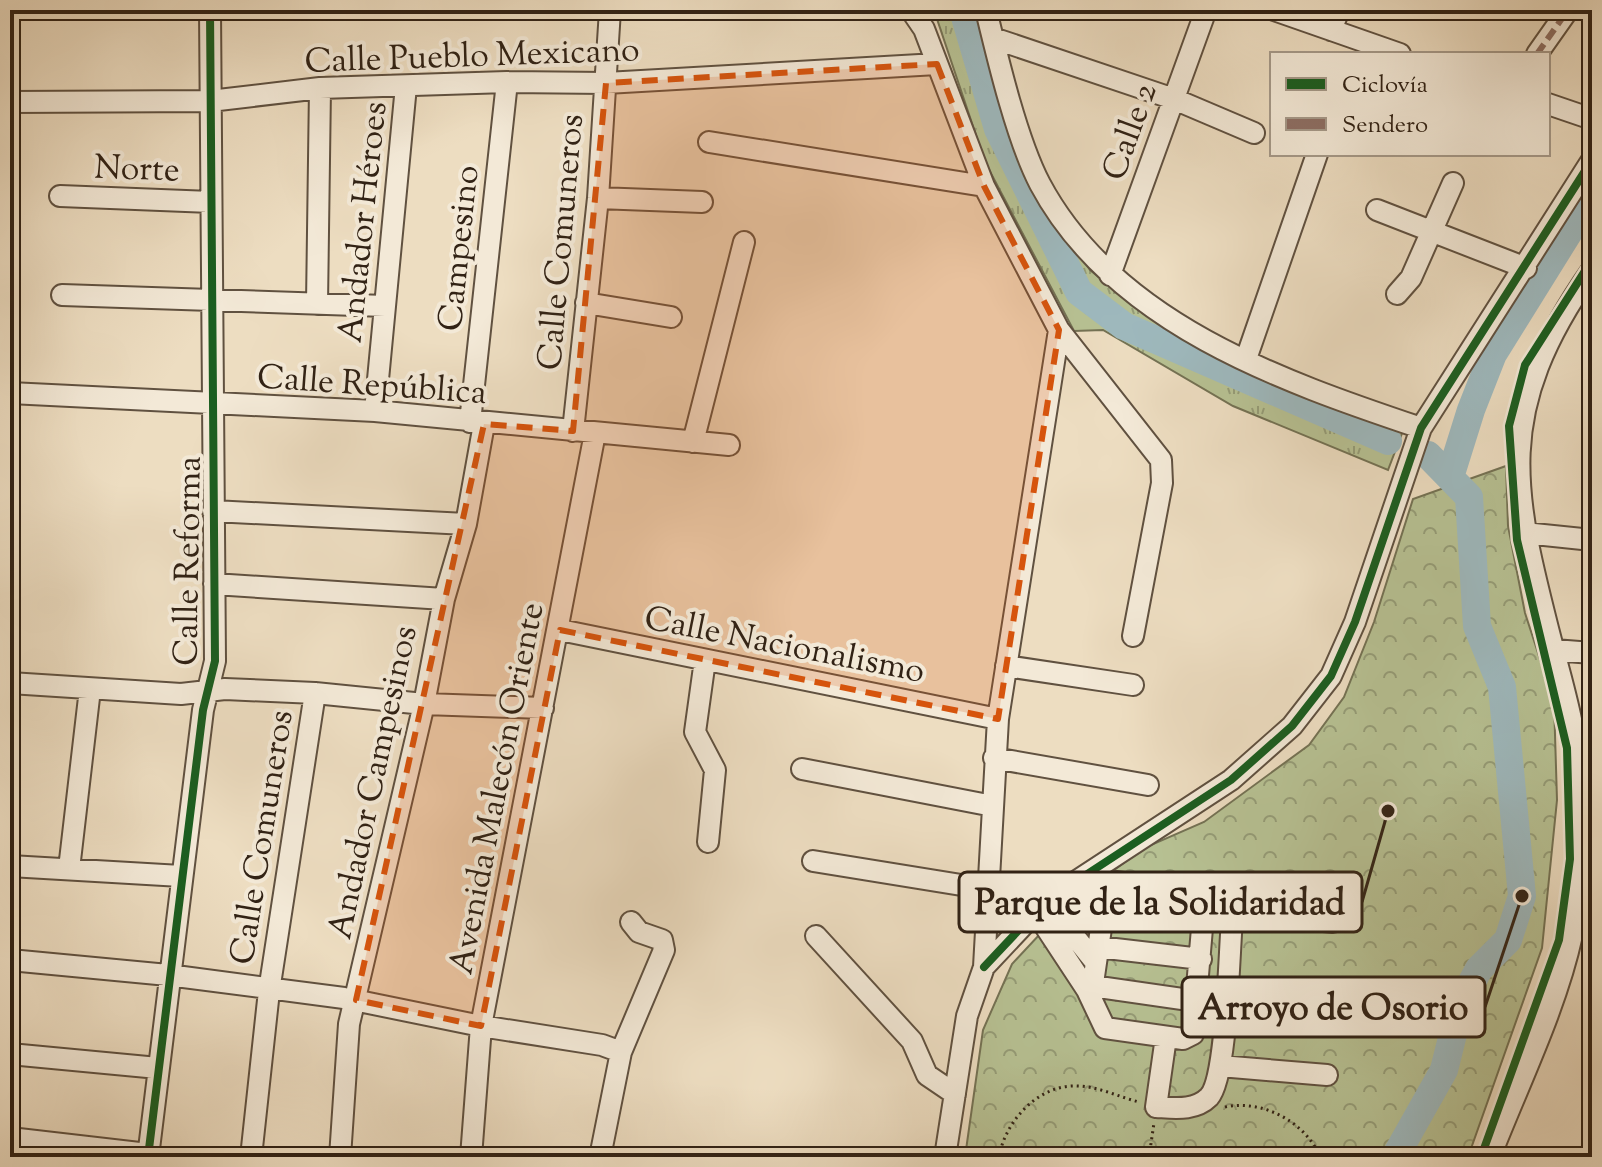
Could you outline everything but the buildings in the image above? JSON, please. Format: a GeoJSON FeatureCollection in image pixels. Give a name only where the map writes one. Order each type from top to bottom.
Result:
{"type":"FeatureCollection","features":[{"type":"Feature","properties":{"kind":"street","name":"Calle Reforma"},"geometry":{"type":"LineString","coordinates":[[148,1155],[181,876],[215,661],[210,10]]}},
{"type":"Feature","properties":{"kind":"street","name":"Calle Comuneros"},"geometry":{"type":"LineString","coordinates":[[573,431],[598,198],[610,10]]}},
{"type":"Feature","properties":{"kind":"street"},"geometry":{"type":"LineString","coordinates":[[911,10],[924,29],[984,186],[1059,330],[1163,466],[1133,636]]}},
{"type":"Feature","properties":{"kind":"street"},"geometry":{"type":"LineString","coordinates":[[986,10],[1039,183],[1052,205],[1110,275],[1193,334],[1303,387],[1421,428]]}},
{"type":"Feature","properties":{"kind":"street","name":"Calle 2"},"geometry":{"type":"LineString","coordinates":[[1110,275],[1206,10]]}},
{"type":"Feature","properties":{"kind":"street"},"geometry":{"type":"LineString","coordinates":[[1274,10],[1331,30],[1354,47],[1387,52]]}},
{"type":"Feature","properties":{"kind":"street"},"geometry":{"type":"LineString","coordinates":[[1331,30],[1339,10]]}},
{"type":"Feature","properties":{"kind":"street"},"geometry":{"type":"LineString","coordinates":[[1538,52],[1568,10]]}},
{"type":"Feature","properties":{"kind":"street"},"geometry":{"type":"LineString","coordinates":[[993,38],[1174,99],[1254,133]]}},
{"type":"Feature","properties":{"kind":"street","name":"Calle Pueblo Mexicano"},"geometry":{"type":"LineString","coordinates":[[10,102],[210,101],[320,88],[507,82],[606,83],[937,64]]}},
{"type":"Feature","properties":{"kind":"street","name":"Campesino"},"geometry":{"type":"LineString","coordinates":[[477,423],[507,82]]}},
{"type":"Feature","properties":{"kind":"street","name":"Andador Héroes"},"geometry":{"type":"LineString","coordinates":[[375,411],[406,86]]}},
{"type":"Feature","properties":{"kind":"street"},"geometry":{"type":"LineString","coordinates":[[317,304],[320,88]]}},
{"type":"Feature","properties":{"kind":"street"},"geometry":{"type":"LineString","coordinates":[[1550,105],[1592,119]]}},
{"type":"Feature","properties":{"kind":"street"},"geometry":{"type":"LineString","coordinates":[[709,142],[984,186]]}},
{"type":"Feature","properties":{"kind":"street"},"geometry":{"type":"LineString","coordinates":[[1246,359],[1316,156]]}},
{"type":"Feature","properties":{"kind":"street"},"geometry":{"type":"LineString","coordinates":[[984,967],[1040,906],[1231,780],[1292,726],[1331,676],[1355,622],[1421,428],[1526,268],[1592,160]]}},
{"type":"Feature","properties":{"kind":"street"},"geometry":{"type":"LineString","coordinates":[[1397,294],[1411,278],[1453,183]]}},
{"type":"Feature","properties":{"kind":"street","name":"Norte"},"geometry":{"type":"LineString","coordinates":[[60,196],[211,202]]}},
{"type":"Feature","properties":{"kind":"street"},"geometry":{"type":"LineString","coordinates":[[598,198],[702,202]]}},
{"type":"Feature","properties":{"kind":"street"},"geometry":{"type":"LineString","coordinates":[[1377,210],[1526,268]]}},
{"type":"Feature","properties":{"kind":"street"},"geometry":{"type":"LineString","coordinates":[[693,442],[744,242]]}},
{"type":"Feature","properties":{"kind":"street"},"geometry":{"type":"LineString","coordinates":[[1490,1157],[1572,935],[1585,863],[1584,757],[1524,533],[1519,429],[1527,392],[1540,356],[1592,270]]}},
{"type":"Feature","properties":{"kind":"street"},"geometry":{"type":"LineString","coordinates":[[62,295],[385,306]]}},
{"type":"Feature","properties":{"kind":"street"},"geometry":{"type":"LineString","coordinates":[[586,303],[671,317]]}},
{"type":"Feature","properties":{"kind":"street"},"geometry":{"type":"LineString","coordinates":[[945,1157],[967,1016],[984,967],[998,719],[1059,330]]}},
{"type":"Feature","properties":{"kind":"street","name":"Calle República"},"geometry":{"type":"LineString","coordinates":[[10,393],[375,411],[729,445]]}},
{"type":"Feature","properties":{"kind":"street","name":"Andador Campesinos"},"geometry":{"type":"LineString","coordinates":[[340,1157],[349,1024],[424,704],[444,599],[466,524],[477,423]]}},
{"type":"Feature","properties":{"kind":"street","name":"Avenida Malecón Oriente"},"geometry":{"type":"LineString","coordinates":[[471,1157],[481,1026],[560,630],[595,433]]}},
{"type":"Feature","properties":{"kind":"street"},"geometry":{"type":"LineString","coordinates":[[213,511],[466,524]]}},
{"type":"Feature","properties":{"kind":"street"},"geometry":{"type":"LineString","coordinates":[[1524,533],[1592,540]]}},
{"type":"Feature","properties":{"kind":"street"},"geometry":{"type":"LineString","coordinates":[[214,584],[444,599]]}},
{"type":"Feature","properties":{"kind":"street","name":"Calle Nacionalismo"},"geometry":{"type":"LineString","coordinates":[[560,630],[998,719]]}},
{"type":"Feature","properties":{"kind":"street"},"geometry":{"type":"LineString","coordinates":[[1554,650],[1592,653]]}},
{"type":"Feature","properties":{"kind":"street"},"geometry":{"type":"LineString","coordinates":[[705,660],[695,732],[715,770],[708,842]]}},
{"type":"Feature","properties":{"kind":"street"},"geometry":{"type":"LineString","coordinates":[[1006,666],[1133,685]]}},
{"type":"Feature","properties":{"kind":"street"},"geometry":{"type":"LineString","coordinates":[[10,683],[181,694],[208,691],[315,693],[424,704],[543,708]]}},
{"type":"Feature","properties":{"kind":"street"},"geometry":{"type":"LineString","coordinates":[[69,869],[90,689]]}},
{"type":"Feature","properties":{"kind":"street","name":"Calle Comuneros"},"geometry":{"type":"LineString","coordinates":[[251,1157],[269,991],[315,693]]}},
{"type":"Feature","properties":{"kind":"street"},"geometry":{"type":"LineString","coordinates":[[994,758],[1148,785]]}},
{"type":"Feature","properties":{"kind":"street"},"geometry":{"type":"LineString","coordinates":[[802,769],[993,806]]}},
{"type":"Feature","properties":{"kind":"street"},"geometry":{"type":"LineString","coordinates":[[813,861],[986,889]]}},
{"type":"Feature","properties":{"kind":"street"},"geometry":{"type":"LineString","coordinates":[[10,866],[181,876]]}},
{"type":"Feature","properties":{"kind":"street"},"geometry":{"type":"LineString","coordinates":[[1040,906],[1070,946],[1105,1028],[1183,1039],[1193,1034],[1207,898],[1200,890],[1116,882],[1107,887],[1092,992]]}},
{"type":"Feature","properties":{"kind":"street"},"geometry":{"type":"LineString","coordinates":[[1104,910],[1205,922]]}},
{"type":"Feature","properties":{"kind":"street"},"geometry":{"type":"LineString","coordinates":[[1166,1037],[1156,1107],[1183,1109],[1206,1100],[1216,1086],[1220,1066],[1232,920],[1245,913],[1333,922]]}},
{"type":"Feature","properties":{"kind":"street"},"geometry":{"type":"LineString","coordinates":[[600,1157],[621,1052],[664,950],[662,940],[639,932],[631,922]]}},
{"type":"Feature","properties":{"kind":"street"},"geometry":{"type":"LineString","coordinates":[[816,936],[912,1041],[927,1075],[955,1094]]}},
{"type":"Feature","properties":{"kind":"street"},"geometry":{"type":"LineString","coordinates":[[1070,946],[1097,955],[1201,959]]}},
{"type":"Feature","properties":{"kind":"street"},"geometry":{"type":"LineString","coordinates":[[10,960],[168,975],[269,991],[356,1000],[481,1026],[602,1045],[621,1052]]}},
{"type":"Feature","properties":{"kind":"street"},"geometry":{"type":"LineString","coordinates":[[1092,992],[1196,1001]]}},
{"type":"Feature","properties":{"kind":"street"},"geometry":{"type":"LineString","coordinates":[[10,1054],[158,1068]]}},
{"type":"Feature","properties":{"kind":"street"},"geometry":{"type":"LineString","coordinates":[[1220,1066],[1327,1075]]}},
{"type":"Feature","properties":{"kind":"street"},"geometry":{"type":"LineString","coordinates":[[10,1138],[148,1155]]}},
{"type":"Feature","properties":{"kind":"path"},"geometry":{"type":"LineString","coordinates":[[1149,1157],[1156,1107]]}},
{"type":"Feature","properties":{"kind":"highlighted area"},"geometry":{"type":"Polygon","coordinates":[[[937,64],[984,186],[1059,330],[998,719],[560,630],[481,1026],[356,1000],[484,424],[573,431],[606,83],[937,64]]]}},
{"type":"Feature","properties":{"kind":"green space"},"geometry":{"type":"Polygon","coordinates":[[[934,10],[973,10],[1032,179],[1090,270],[1121,295],[1227,358],[1404,428],[1388,470],[1233,406],[1103,330],[1074,331],[985,162],[934,10]]]}},
{"type":"Feature","properties":{"kind":"green space"},"geometry":{"type":"Polygon","coordinates":[[[1506,466],[1508,526],[1525,613],[1554,702],[1557,800],[1542,948],[1468,1157],[965,1157],[983,1030],[1012,964],[1068,904],[1144,848],[1204,822],[1309,745],[1344,697],[1374,622],[1413,499],[1506,466]]]}},
{"type":"Feature","properties":{"kind":"waterway"},"geometry":{"type":"LineString","coordinates":[[963,10],[998,129],[1079,292],[1124,326],[1388,441]]}},
{"type":"Feature","properties":{"kind":"waterway"},"geometry":{"type":"LineString","coordinates":[[1450,477],[1493,354],[1592,195]]}},
{"type":"Feature","properties":{"kind":"waterway"},"geometry":{"type":"LineString","coordinates":[[1395,1157],[1444,1070],[1461,1002],[1479,969],[1508,940],[1522,896],[1502,687],[1477,626],[1469,497],[1428,455]]}},
{"type":"Feature","properties":{"kind":"marked path"},"geometry":{"type":"LineString","coordinates":[[1538,52],[1568,10]]}},
{"type":"Feature","properties":{"kind":"cycle path"},"geometry":{"type":"LineString","coordinates":[[148,1157],[203,710],[215,661],[210,10]]}},
{"type":"Feature","properties":{"kind":"cycle path"},"geometry":{"type":"LineString","coordinates":[[984,967],[1046,901],[1231,780],[1292,726],[1331,676],[1355,622],[1421,428],[1592,160]]}},
{"type":"Feature","properties":{"kind":"cycle path"},"geometry":{"type":"LineString","coordinates":[[1481,1157],[1559,940],[1570,859],[1567,748],[1517,540],[1509,426],[1525,365],[1592,260]]}},
{"type":"Feature","properties":{"kind":"place","name":"Parque de la Solidaridad"},"geometry":{"type":"Point","coordinates":[1388,811]}},
{"type":"Feature","properties":{"kind":"place","name":"Arroyo de Osorio"},"geometry":{"type":"Point","coordinates":[1522,896]}}]}
